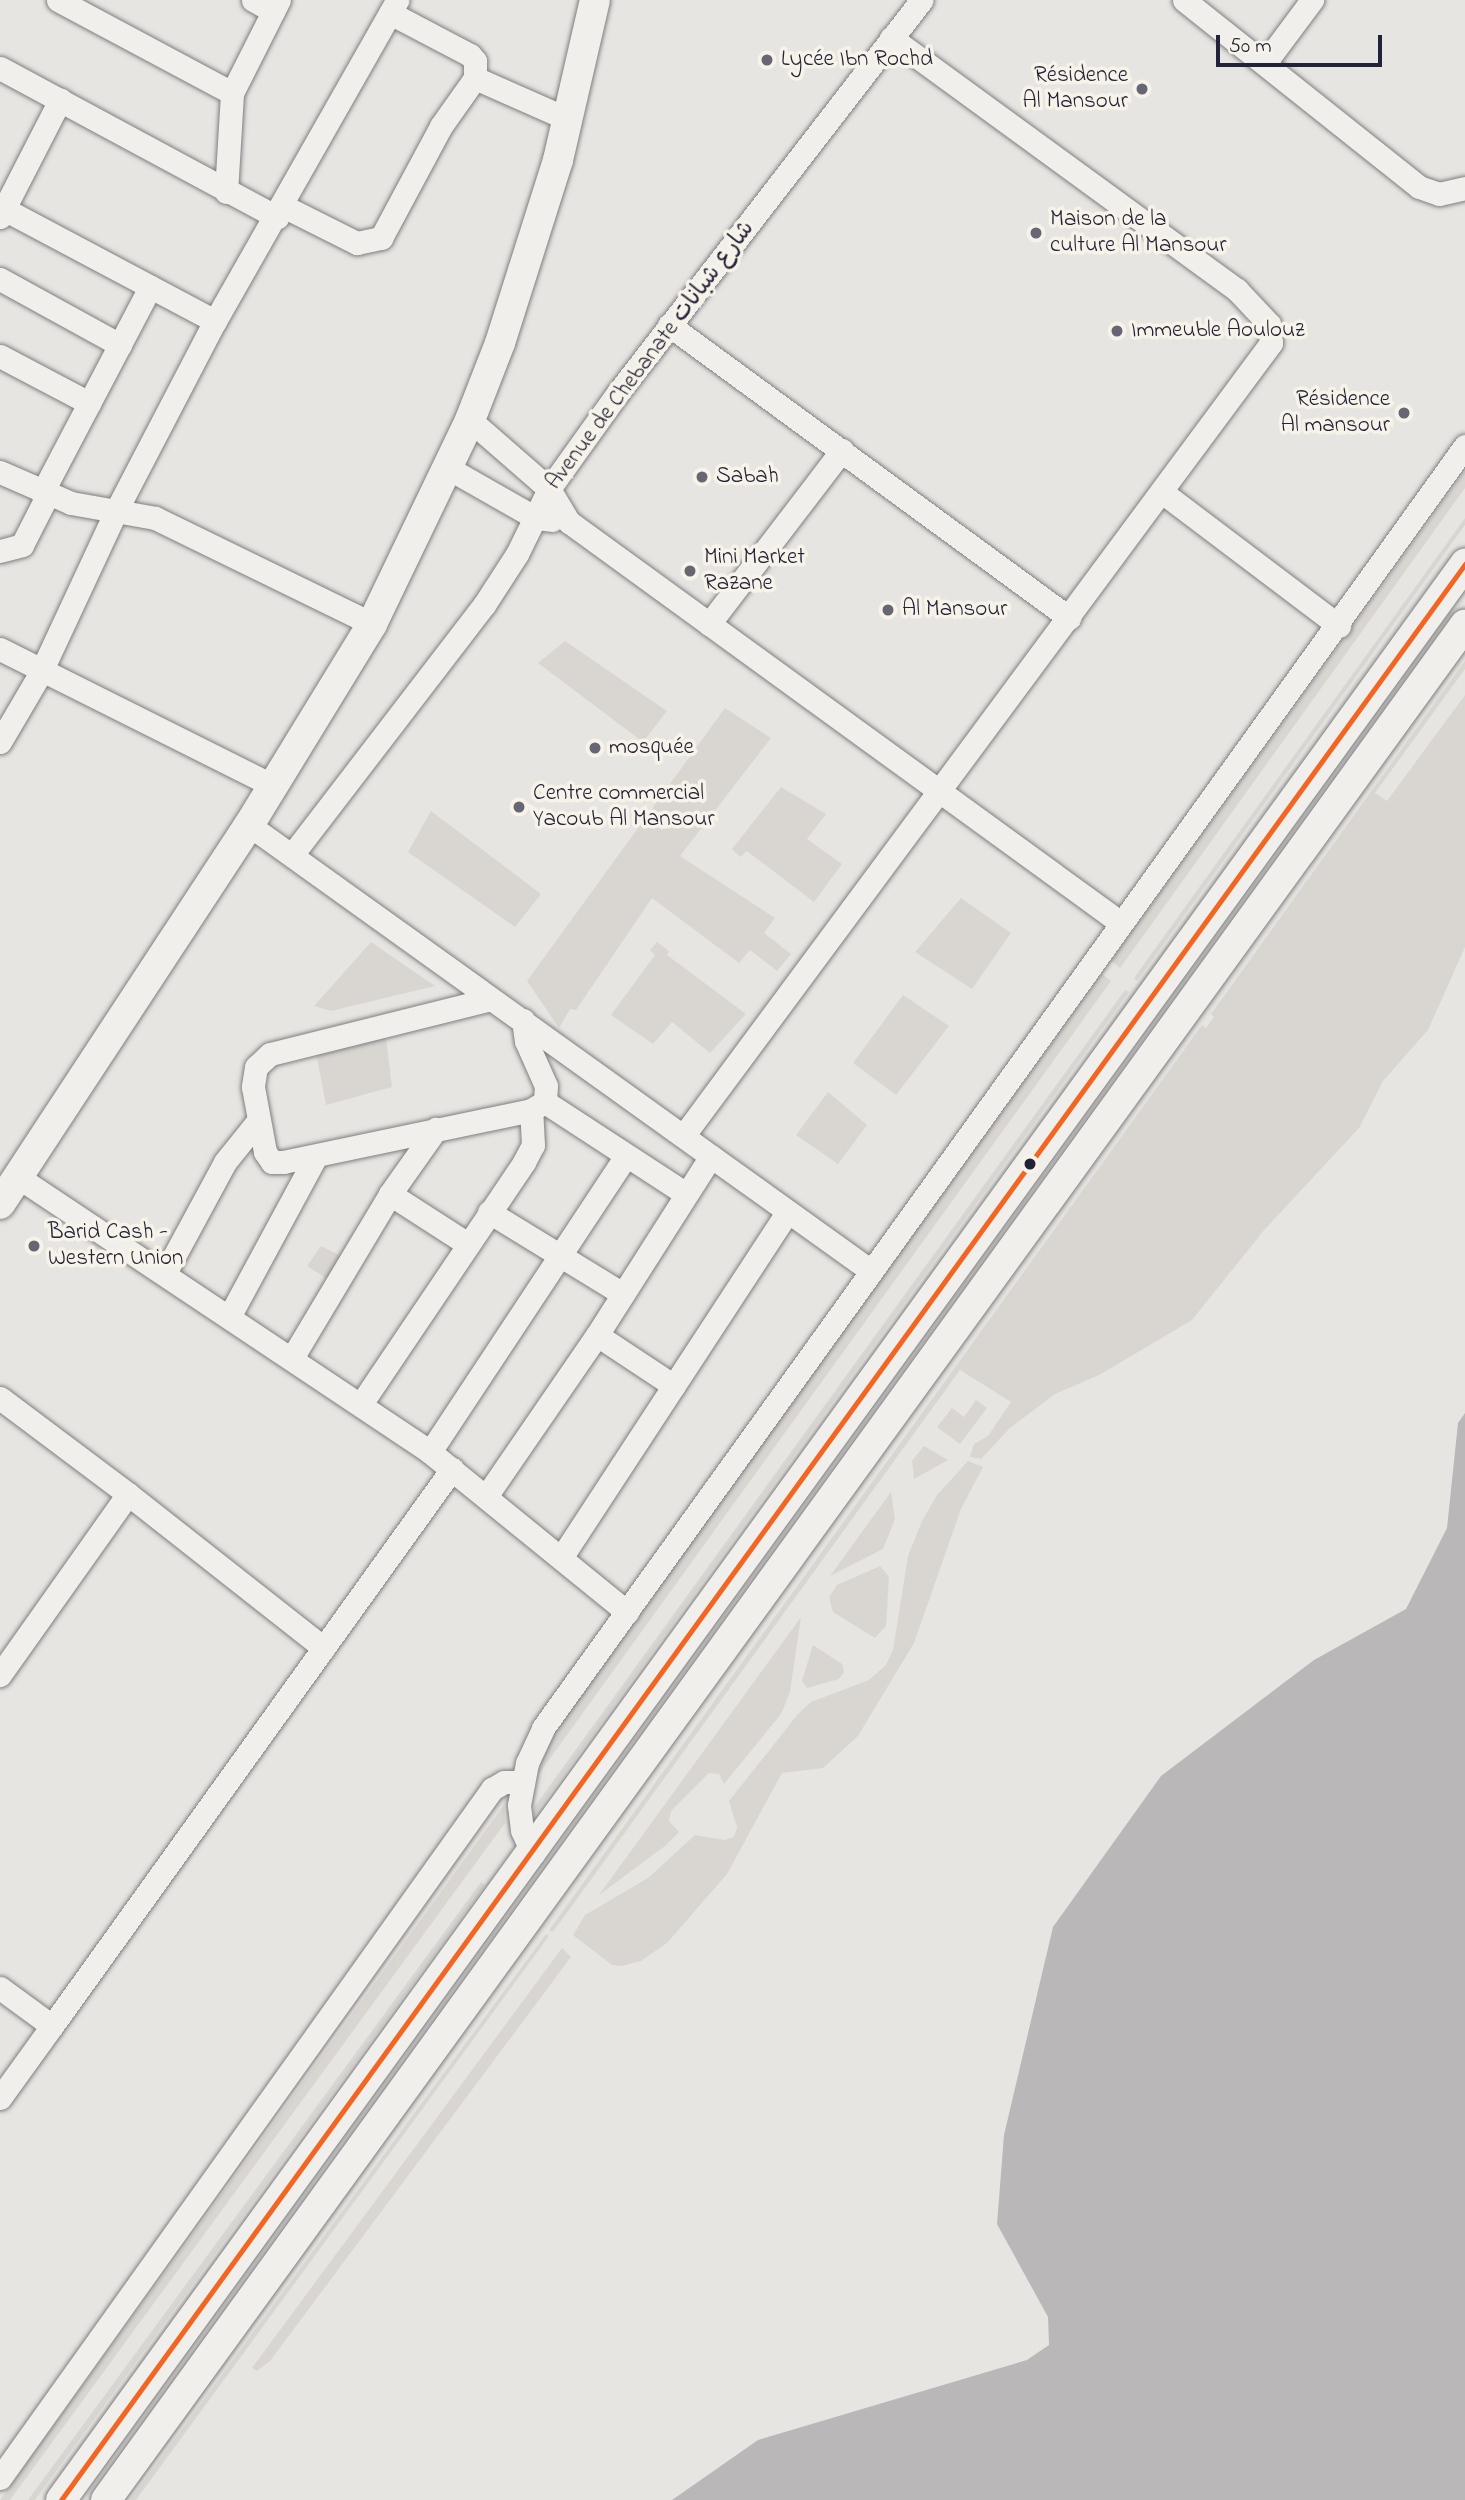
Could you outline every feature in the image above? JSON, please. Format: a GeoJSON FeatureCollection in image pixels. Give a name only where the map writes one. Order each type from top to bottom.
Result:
{"type":"FeatureCollection","features":[{"type":"Feature","properties":{"kind":"main road"},"geometry":{"type":"LineString","coordinates":[[0,1204],[249,825],[372,624],[470,420],[526,268],[568,119],[595,0]]}},
{"type":"Feature","properties":{"kind":"main road"},"geometry":{"type":"LineString","coordinates":[[61,2500],[533,1854],[1465,564]]}},
{"type":"Feature","properties":{"kind":"main road"},"geometry":{"type":"LineString","coordinates":[[106,2500],[1465,625]]}},
{"type":"Feature","properties":{"kind":"street"},"geometry":{"type":"LineString","coordinates":[[58,0],[232,93]]}},
{"type":"Feature","properties":{"kind":"street","name":"Avenue de Chebanate شارع شبانات"},"geometry":{"type":"LineString","coordinates":[[292,855],[484,605],[536,518],[549,489],[669,325],[921,0]]}},
{"type":"Feature","properties":{"kind":"street"},"geometry":{"type":"LineString","coordinates":[[1184,0],[1419,187],[1439,194],[1465,188]]}},
{"type":"Feature","properties":{"kind":"street"},"geometry":{"type":"LineString","coordinates":[[1265,63],[1312,0]]}},
{"type":"Feature","properties":{"kind":"street"},"geometry":{"type":"LineString","coordinates":[[226,192],[232,93],[268,4]]}},
{"type":"Feature","properties":{"kind":"street"},"geometry":{"type":"LineString","coordinates":[[0,68],[226,192],[280,211],[357,243],[381,238],[441,126],[475,78],[475,61],[470,55],[394,6],[280,211],[215,321],[117,509],[41,672],[0,742]]}},
{"type":"Feature","properties":{"kind":"street"},"geometry":{"type":"LineString","coordinates":[[684,1135],[938,790],[1262,359],[1271,343],[1269,324],[1237,290],[891,38]]}},
{"type":"Feature","properties":{"kind":"street"},"geometry":{"type":"LineString","coordinates":[[475,78],[568,119]]}},
{"type":"Feature","properties":{"kind":"street"},"geometry":{"type":"LineString","coordinates":[[60,100],[2,213],[215,321]]}},
{"type":"Feature","properties":{"kind":"street"},"geometry":{"type":"LineString","coordinates":[[0,279],[120,345]]}},
{"type":"Feature","properties":{"kind":"street"},"geometry":{"type":"LineString","coordinates":[[0,551],[22,545],[89,403],[150,287]]}},
{"type":"Feature","properties":{"kind":"street"},"geometry":{"type":"LineString","coordinates":[[669,325],[1069,618]]}},
{"type":"Feature","properties":{"kind":"street"},"geometry":{"type":"LineString","coordinates":[[0,356],[89,403]]}},
{"type":"Feature","properties":{"kind":"street"},"geometry":{"type":"LineString","coordinates":[[470,420],[549,489],[569,522],[1121,923]]}},
{"type":"Feature","properties":{"kind":"street"},"geometry":{"type":"LineString","coordinates":[[533,1854],[520,1816],[523,1782],[543,1728],[1121,923],[1339,626],[1465,446]]}},
{"type":"Feature","properties":{"kind":"street"},"geometry":{"type":"LineString","coordinates":[[709,624],[842,450]]}},
{"type":"Feature","properties":{"kind":"street"},"geometry":{"type":"LineString","coordinates":[[448,468],[536,518],[569,522]]}},
{"type":"Feature","properties":{"kind":"street"},"geometry":{"type":"LineString","coordinates":[[0,472],[45,494],[71,503],[117,509],[177,528],[372,624]]}},
{"type":"Feature","properties":{"kind":"street"},"geometry":{"type":"LineString","coordinates":[[1162,492],[1339,626]]}},
{"type":"Feature","properties":{"kind":"street"},"geometry":{"type":"LineString","coordinates":[[0,649],[41,672],[273,786]]}},
{"type":"Feature","properties":{"kind":"street"},"geometry":{"type":"LineString","coordinates":[[249,825],[871,1271]]}},
{"type":"Feature","properties":{"kind":"street"},"geometry":{"type":"LineString","coordinates":[[491,999],[270,1054],[256,1067],[253,1087],[265,1152],[272,1162],[316,1156],[538,1106],[686,1194]]}},
{"type":"Feature","properties":{"kind":"street"},"geometry":{"type":"LineString","coordinates":[[361,1404],[533,1145],[538,1106],[546,1086],[526,1041],[523,1020]]}},
{"type":"Feature","properties":{"kind":"street"},"geometry":{"type":"LineString","coordinates":[[165,1273],[225,1162],[258,1121]]}},
{"type":"Feature","properties":{"kind":"street"},"geometry":{"type":"LineString","coordinates":[[292,1358],[390,1194],[436,1129]]}},
{"type":"Feature","properties":{"kind":"street"},"geometry":{"type":"LineString","coordinates":[[229,1317],[316,1156]]}},
{"type":"Feature","properties":{"kind":"street"},"geometry":{"type":"LineString","coordinates":[[430,1452],[626,1156]]}},
{"type":"Feature","properties":{"kind":"street"},"geometry":{"type":"LineString","coordinates":[[487,1495],[597,1335],[711,1156]]}},
{"type":"Feature","properties":{"kind":"street"},"geometry":{"type":"LineString","coordinates":[[18,1177],[430,1452],[487,1495],[627,1612]]}},
{"type":"Feature","properties":{"kind":"street"},"geometry":{"type":"LineString","coordinates":[[390,1194],[466,1243]]}},
{"type":"Feature","properties":{"kind":"street"},"geometry":{"type":"LineString","coordinates":[[489,1212],[623,1294]]}},
{"type":"Feature","properties":{"kind":"street"},"geometry":{"type":"LineString","coordinates":[[561,1558],[787,1212]]}},
{"type":"Feature","properties":{"kind":"street"},"geometry":{"type":"LineString","coordinates":[[597,1335],[674,1386]]}},
{"type":"Feature","properties":{"kind":"street"},"geometry":{"type":"LineString","coordinates":[[0,1398],[128,1494],[324,1648]]}},
{"type":"Feature","properties":{"kind":"street"},"geometry":{"type":"LineString","coordinates":[[0,2098],[452,1469]]}},
{"type":"Feature","properties":{"kind":"street"},"geometry":{"type":"LineString","coordinates":[[0,1675],[128,1494]]}},
{"type":"Feature","properties":{"kind":"street"},"geometry":{"type":"LineString","coordinates":[[0,2478],[492,1790],[504,1782],[523,1782]]}},
{"type":"Feature","properties":{"kind":"street"},"geometry":{"type":"LineString","coordinates":[[0,1988],[52,2026]]}},
{"type":"Feature","properties":{"kind":"shaded area"},"geometry":{"type":"Polygon","coordinates":[[[1465,471],[1465,488],[1120,968],[1111,961],[1465,471]]]}},
{"type":"Feature","properties":{"kind":"shaded area"},"geometry":{"type":"Polygon","coordinates":[[[1465,518],[1465,525],[1137,981],[1134,978],[1465,518]]]}},
{"type":"Feature","properties":{"kind":"shaded area"},"geometry":{"type":"Polygon","coordinates":[[[565,641],[667,711],[643,742],[538,663],[565,641]]]}},
{"type":"Feature","properties":{"kind":"shaded area"},"geometry":{"type":"Polygon","coordinates":[[[1465,661],[1465,669],[1375,793],[1387,801],[1465,695],[1465,947],[1428,1030],[1383,1081],[1359,1128],[1265,1229],[1192,1320],[1101,1374],[1055,1394],[1010,1428],[981,1459],[970,1457],[974,1444],[988,1436],[1011,1402],[960,1370],[553,1932],[549,1930],[1202,1025],[1206,1028],[1214,1017],[1211,1014],[1465,661]]]}},
{"type":"Feature","properties":{"kind":"shaded area"},"geometry":{"type":"Polygon","coordinates":[[[725,708],[771,738],[680,856],[775,918],[764,933],[791,954],[777,971],[750,950],[739,963],[652,898],[576,1010],[570,1009],[559,1028],[527,981],[725,708]]]}},
{"type":"Feature","properties":{"kind":"shaded area"},"geometry":{"type":"Polygon","coordinates":[[[781,787],[826,814],[807,839],[842,864],[814,902],[747,851],[740,857],[732,849],[781,787]]]}},
{"type":"Feature","properties":{"kind":"shaded area"},"geometry":{"type":"Polygon","coordinates":[[[431,811],[541,894],[515,927],[408,852],[431,811]]]}},
{"type":"Feature","properties":{"kind":"shaded area"},"geometry":{"type":"Polygon","coordinates":[[[961,898],[1011,933],[972,989],[915,952],[961,898]]]}},
{"type":"Feature","properties":{"kind":"shaded area"},"geometry":{"type":"Polygon","coordinates":[[[371,942],[435,986],[331,1011],[314,1006],[371,942]]]}},
{"type":"Feature","properties":{"kind":"shaded area"},"geometry":{"type":"Polygon","coordinates":[[[657,942],[669,951],[667,955],[746,1014],[710,1053],[672,1022],[653,1044],[611,1015],[655,955],[650,950],[657,942]]]}},
{"type":"Feature","properties":{"kind":"shaded area"},"geometry":{"type":"Polygon","coordinates":[[[1102,974],[1111,981],[538,1775],[545,1749],[559,1725],[1102,974]]]}},
{"type":"Feature","properties":{"kind":"shaded area"},"geometry":{"type":"Polygon","coordinates":[[[1125,990],[1129,992],[534,1816],[535,1806],[1125,990]]]}},
{"type":"Feature","properties":{"kind":"shaded area"},"geometry":{"type":"Polygon","coordinates":[[[903,995],[949,1026],[896,1095],[853,1063],[903,995]]]}},
{"type":"Feature","properties":{"kind":"shaded area"},"geometry":{"type":"Polygon","coordinates":[[[386,1038],[392,1087],[326,1105],[316,1053],[386,1038]]]}},
{"type":"Feature","properties":{"kind":"shaded area"},"geometry":{"type":"Polygon","coordinates":[[[828,1092],[867,1125],[838,1164],[796,1135],[828,1092]]]}},
{"type":"Feature","properties":{"kind":"shaded area"},"geometry":{"type":"Polygon","coordinates":[[[321,1246],[347,1259],[332,1282],[307,1266],[321,1246]]]}},
{"type":"Feature","properties":{"kind":"shaded area"},"geometry":{"type":"Polygon","coordinates":[[[976,1400],[987,1408],[960,1444],[937,1427],[952,1408],[964,1417],[976,1400]]]}},
{"type":"Feature","properties":{"kind":"shaded area"},"geometry":{"type":"Polygon","coordinates":[[[1465,1413],[1465,2500],[672,2500],[758,2440],[1027,2360],[1049,2345],[1048,2317],[997,2224],[1004,2135],[1053,1927],[1161,1776],[1314,1660],[1406,1609],[1447,1528],[1458,1423],[1465,1413]]]}},
{"type":"Feature","properties":{"kind":"shaded area"},"geometry":{"type":"Polygon","coordinates":[[[924,1446],[948,1460],[914,1479],[912,1461],[924,1446]]]}},
{"type":"Feature","properties":{"kind":"shaded area"},"geometry":{"type":"Polygon","coordinates":[[[968,1461],[983,1467],[961,1509],[914,1643],[858,1736],[823,1768],[782,1773],[727,1874],[667,1943],[641,1961],[622,1966],[612,1965],[573,1935],[585,1915],[648,1878],[695,1835],[724,1840],[734,1837],[737,1827],[729,1801],[798,1714],[811,1702],[869,1680],[886,1665],[893,1650],[908,1556],[922,1521],[937,1495],[968,1461]]]}},
{"type":"Feature","properties":{"kind":"shaded area"},"geometry":{"type":"Polygon","coordinates":[[[891,1492],[895,1519],[883,1549],[830,1576],[891,1492]]]}},
{"type":"Feature","properties":{"kind":"shaded area"},"geometry":{"type":"Polygon","coordinates":[[[880,1566],[889,1577],[886,1626],[875,1638],[833,1612],[829,1597],[837,1585],[880,1566]]]}},
{"type":"Feature","properties":{"kind":"shaded area"},"geometry":{"type":"Polygon","coordinates":[[[801,1617],[790,1692],[781,1714],[724,1784],[719,1774],[709,1773],[671,1811],[669,1821],[679,1832],[665,1846],[599,1895],[801,1617]]]}},
{"type":"Feature","properties":{"kind":"shaded area"},"geometry":{"type":"Polygon","coordinates":[[[813,1645],[842,1664],[844,1672],[839,1679],[807,1688],[802,1681],[813,1645]]]}},
{"type":"Feature","properties":{"kind":"shaded area"},"geometry":{"type":"Polygon","coordinates":[[[504,1805],[505,1823],[10,2500],[0,2500],[504,1805]]]}},
{"type":"Feature","properties":{"kind":"shaded area"},"geometry":{"type":"Polygon","coordinates":[[[481,1882],[485,1885],[35,2500],[28,2500],[481,1882]]]}},
{"type":"Feature","properties":{"kind":"shaded area"},"geometry":{"type":"Polygon","coordinates":[[[546,1934],[549,1936],[136,2500],[130,2500],[546,1934]]]}},
{"type":"Feature","properties":{"kind":"shaded area"},"geometry":{"type":"Polygon","coordinates":[[[562,1948],[571,1957],[270,2361],[257,2371],[252,2368],[562,1948]]]}},
{"type":"Feature","properties":{"kind":"transit line"},"geometry":{"type":"LineString","coordinates":[[61,2500],[1465,564]]}},
{"type":"Feature","properties":{"kind":"place","name":"Lycée Ibn Rochd"},"geometry":{"type":"Point","coordinates":[767,60]}},
{"type":"Feature","properties":{"kind":"place","name":"Résidence Al Mansour"},"geometry":{"type":"Point","coordinates":[1142,89]}},
{"type":"Feature","properties":{"kind":"place","name":"Maison de la culture Al Mansour"},"geometry":{"type":"Point","coordinates":[1036,233]}},
{"type":"Feature","properties":{"kind":"place","name":"Immeuble Aoulouz"},"geometry":{"type":"Point","coordinates":[1117,331]}},
{"type":"Feature","properties":{"kind":"place","name":"Résidence Al mansour"},"geometry":{"type":"Point","coordinates":[1404,413]}},
{"type":"Feature","properties":{"kind":"place","name":"Sabah"},"geometry":{"type":"Point","coordinates":[702,477]}},
{"type":"Feature","properties":{"kind":"place","name":"Mini Market Razane"},"geometry":{"type":"Point","coordinates":[690,571]}},
{"type":"Feature","properties":{"kind":"place","name":"Al Mansour"},"geometry":{"type":"Point","coordinates":[888,610]}},
{"type":"Feature","properties":{"kind":"place","name":"mosquée"},"geometry":{"type":"Point","coordinates":[595,748]}},
{"type":"Feature","properties":{"kind":"place","name":"Centre commercial Yacoub Al Mansour"},"geometry":{"type":"Point","coordinates":[519,807]}},
{"type":"Feature","properties":{"kind":"place","name":"Barid Cash - Western Union"},"geometry":{"type":"Point","coordinates":[34,1246]}}]}
